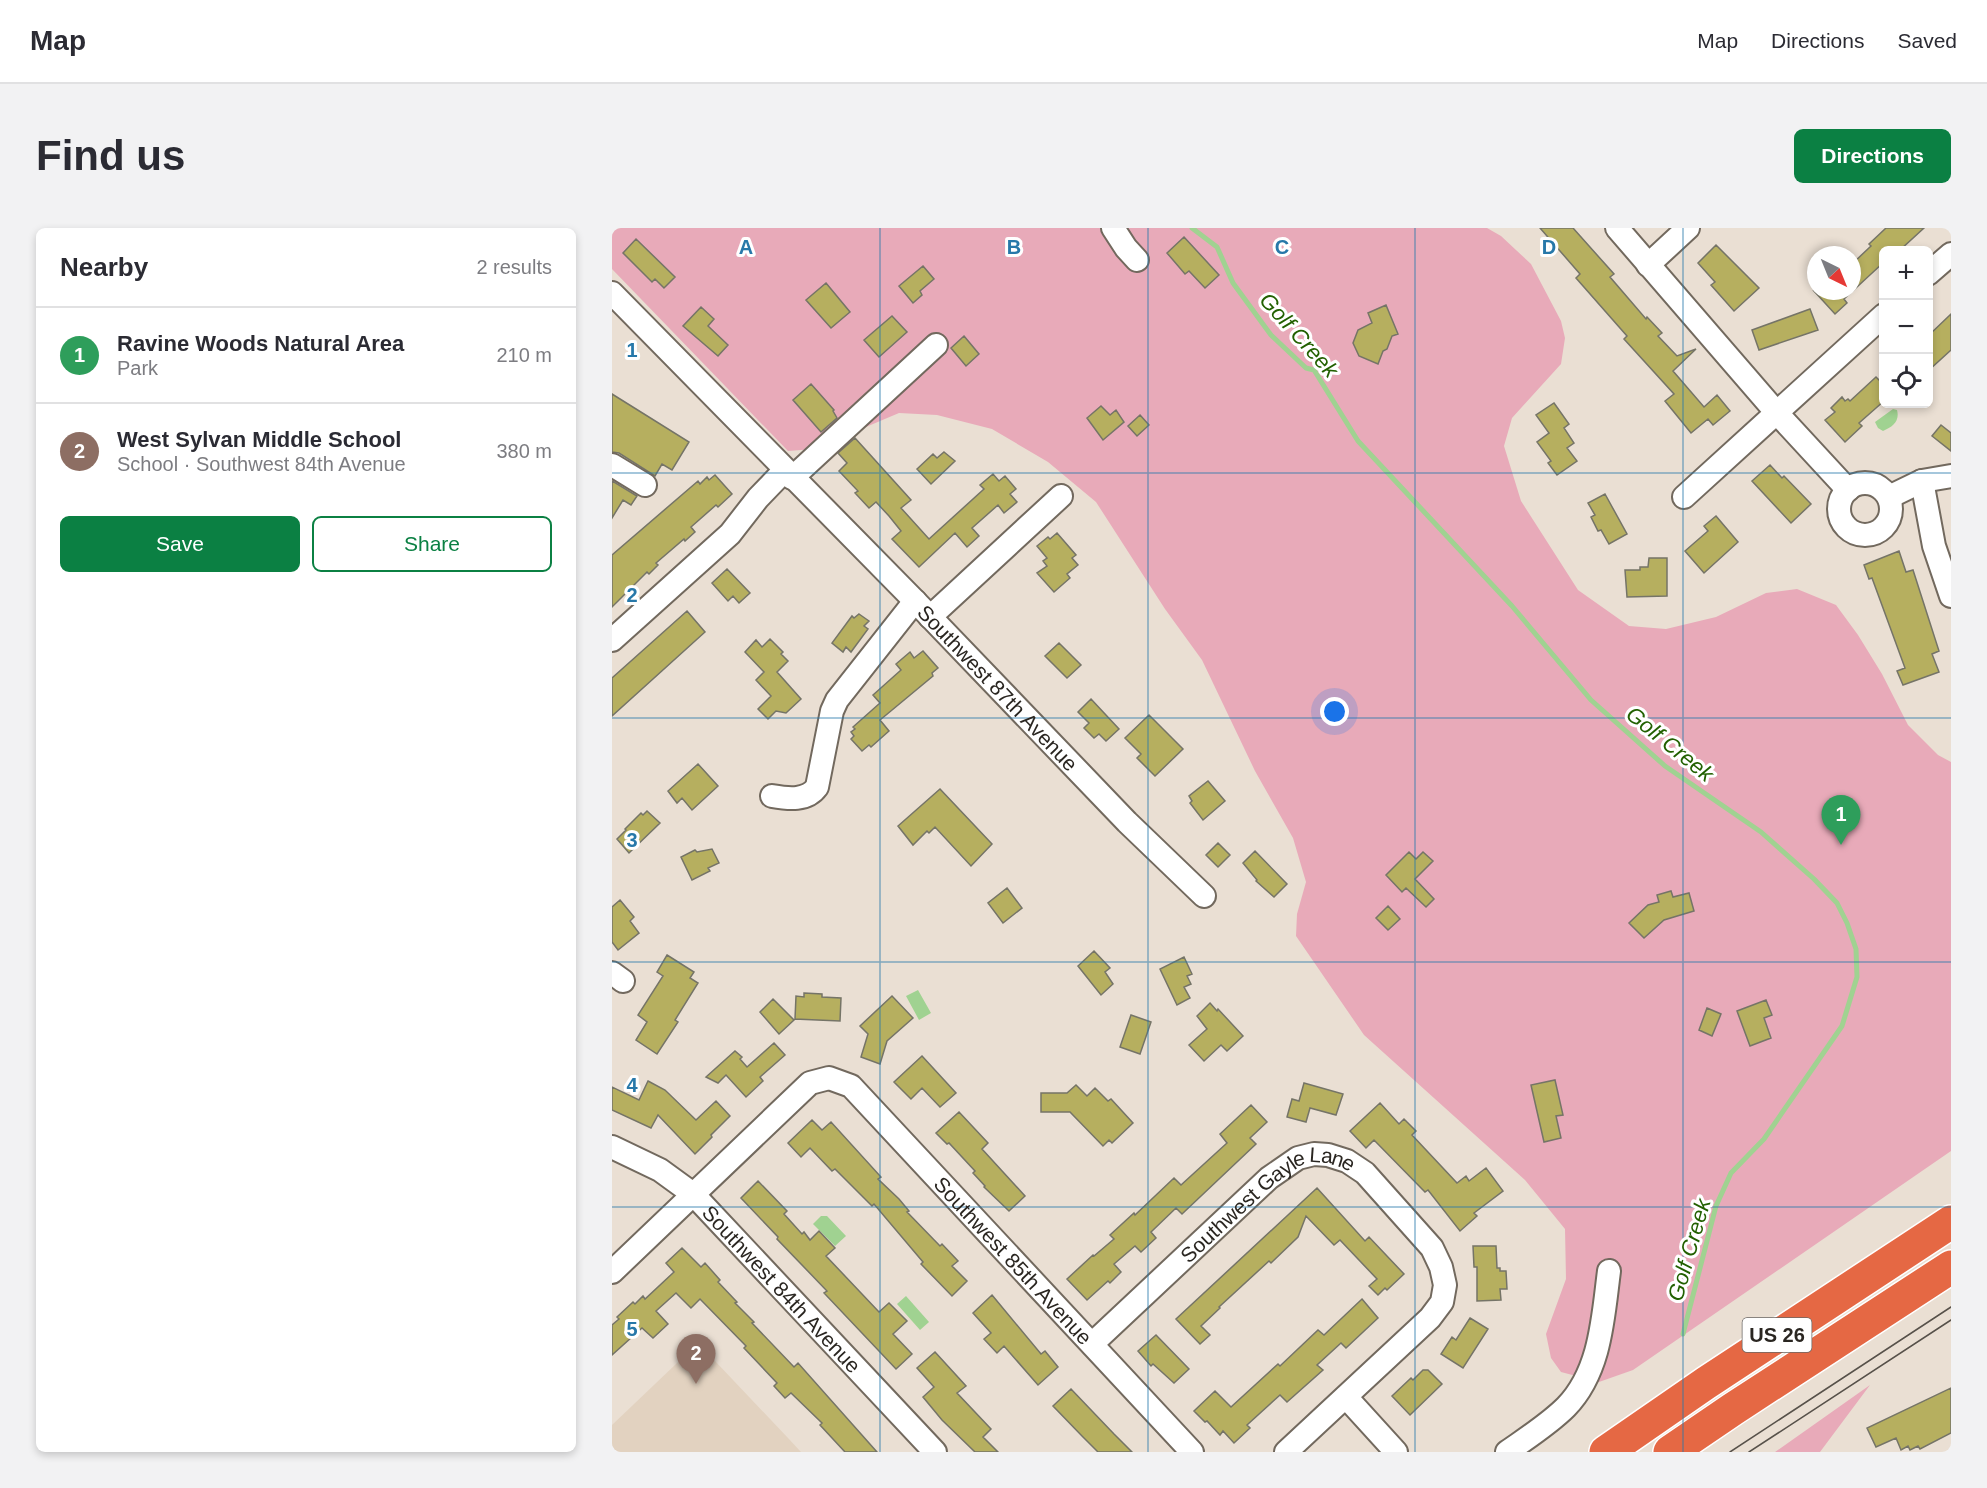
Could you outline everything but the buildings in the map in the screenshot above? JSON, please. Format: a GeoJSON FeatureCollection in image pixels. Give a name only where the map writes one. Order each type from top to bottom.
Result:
{"type":"FeatureCollection","features":[{"type":"Feature","properties":{"kind":"highway","name":"US 26"},"geometry":{"type":"LineString","coordinates":[[1606,1452],[1725,1370],[1951,1222]]}},
{"type":"Feature","properties":{"kind":"highway","name":"US 26"},"geometry":{"type":"LineString","coordinates":[[1670,1452],[1951,1267]]}},
{"type":"Feature","properties":{"kind":"street"},"geometry":{"type":"LineString","coordinates":[[1113,228],[1137,260]]}},
{"type":"Feature","properties":{"kind":"street"},"geometry":{"type":"LineString","coordinates":[[1617,228],[1776,412],[1848,490]]}},
{"type":"Feature","properties":{"kind":"street"},"geometry":{"type":"LineString","coordinates":[[1648,265],[1688,228]]}},
{"type":"Feature","properties":{"kind":"street"},"geometry":{"type":"LineString","coordinates":[[1933,270],[1951,254]]}},
{"type":"Feature","properties":{"kind":"street","name":"Southwest 87th Avenue"},"geometry":{"type":"LineString","coordinates":[[613,296],[922,609],[1127,822],[1204,896]]}},
{"type":"Feature","properties":{"kind":"street"},"geometry":{"type":"LineString","coordinates":[[1684,497],[1879,319]]}},
{"type":"Feature","properties":{"kind":"street"},"geometry":{"type":"LineString","coordinates":[[612,640],[730,534],[758,498],[789,474],[936,345]]}},
{"type":"Feature","properties":{"kind":"street"},"geometry":{"type":"LineString","coordinates":[[612,465],[645,485]]}},
{"type":"Feature","properties":{"kind":"street"},"geometry":{"type":"LineString","coordinates":[[1889,497],[1922,482],[1951,476]]}},
{"type":"Feature","properties":{"kind":"street"},"geometry":{"type":"LineString","coordinates":[[1922,482],[1934,546],[1951,596]]}},
{"type":"Feature","properties":{"kind":"street"},"geometry":{"type":"LineString","coordinates":[[1860,483],[1868,483],[1884,490],[1889,497],[1891,515],[1888,523],[1875,534],[1867,536],[1850,531],[1840,517],[1839,508],[1840,500],[1848,490],[1860,483]]}},
{"type":"Feature","properties":{"kind":"street"},"geometry":{"type":"LineString","coordinates":[[772,796],[786,799],[812,794],[817,787],[832,711],[837,700],[922,609],[1061,496]]}},
{"type":"Feature","properties":{"kind":"street","name":"Southwest 85th Avenue"},"geometry":{"type":"LineString","coordinates":[[693,1194],[810,1083],[829,1078],[851,1086],[1192,1452]]}},
{"type":"Feature","properties":{"kind":"street","name":"Southwest 84th Avenue"},"geometry":{"type":"LineString","coordinates":[[612,1147],[660,1170],[693,1194],[935,1452]]}},
{"type":"Feature","properties":{"kind":"street","name":"Southwest Gayle Lane"},"geometry":{"type":"LineString","coordinates":[[1092,1344],[1269,1178],[1298,1158],[1314,1154],[1328,1155],[1347,1161],[1365,1173],[1432,1248],[1441,1267],[1444,1285],[1442,1302],[1430,1318],[1286,1452]]}},
{"type":"Feature","properties":{"kind":"street"},"geometry":{"type":"LineString","coordinates":[[612,1272],[693,1194]]}},
{"type":"Feature","properties":{"kind":"street"},"geometry":{"type":"LineString","coordinates":[[1507,1452],[1567,1406],[1587,1377],[1603,1320],[1609,1271]]}},
{"type":"Feature","properties":{"kind":"street"},"geometry":{"type":"LineString","coordinates":[[1346,1397],[1396,1452]]}},
{"type":"Feature","properties":{"kind":"shaded area"},"geometry":{"type":"Polygon","coordinates":[[[612,228],[1487,228],[1501,236],[1531,264],[1561,321],[1565,338],[1561,364],[1512,418],[1504,446],[1521,501],[1578,590],[1629,626],[1666,629],[1716,617],[1766,593],[1797,589],[1836,605],[1882,674],[1908,725],[1938,755],[1951,762],[1951,1151],[1633,1370],[1599,1382],[1561,1372],[1551,1358],[1546,1334],[1566,1279],[1565,1229],[1525,1180],[1364,1035],[1296,936],[1297,914],[1306,882],[1293,838],[1255,771],[1202,660],[1165,609],[1096,502],[1048,462],[992,429],[937,415],[899,413],[814,449],[788,451],[612,269],[612,228]]]}},
{"type":"Feature","properties":{"kind":"shaded area"},"geometry":{"type":"Polygon","coordinates":[[[1893,409],[1897,410],[1898,414],[1895,423],[1883,431],[1878,428],[1875,422],[1893,409]]]}},
{"type":"Feature","properties":{"kind":"shaded area"},"geometry":{"type":"Polygon","coordinates":[[[918,990],[931,1013],[919,1020],[906,996],[918,990]]]}},
{"type":"Feature","properties":{"kind":"shaded area"},"geometry":{"type":"Polygon","coordinates":[[[821,1216],[827,1216],[846,1236],[835,1246],[813,1224],[821,1216]]]}},
{"type":"Feature","properties":{"kind":"shaded area"},"geometry":{"type":"Polygon","coordinates":[[[906,1296],[929,1322],[920,1330],[897,1304],[906,1296]]]}},
{"type":"Feature","properties":{"kind":"shaded area"},"geometry":{"type":"Polygon","coordinates":[[[698,1343],[801,1452],[612,1452],[612,1425],[698,1343]]]}},
{"type":"Feature","properties":{"kind":"shaded area"},"geometry":{"type":"Polygon","coordinates":[[[1870,1385],[1820,1452],[1775,1452],[1870,1385]]]}},
{"type":"Feature","properties":{"kind":"waterway","name":"Golf Creek"},"geometry":{"type":"LineString","coordinates":[[1192,228],[1217,247],[1233,283],[1271,335],[1306,368],[1314,370],[1358,441],[1512,606],[1591,700],[1665,766],[1761,832],[1814,879],[1837,903],[1847,923],[1856,949],[1857,977],[1842,1026],[1764,1139],[1731,1173],[1716,1206],[1683,1334]]}},
{"type":"Feature","properties":{"kind":"tram line"},"geometry":{"type":"LineString","coordinates":[[1730,1452],[1951,1307]]}},
{"type":"Feature","properties":{"kind":"tram line"},"geometry":{"type":"LineString","coordinates":[[1749,1452],[1951,1320]]}},
{"type":"Feature","properties":{"kind":"place","name":"Ravine Woods Natural Area"},"geometry":{"type":"Point","coordinates":[1841,845]}},
{"type":"Feature","properties":{"kind":"place","name":"West Sylvan Middle School"},"geometry":{"type":"Point","coordinates":[696,1384]}}]}
